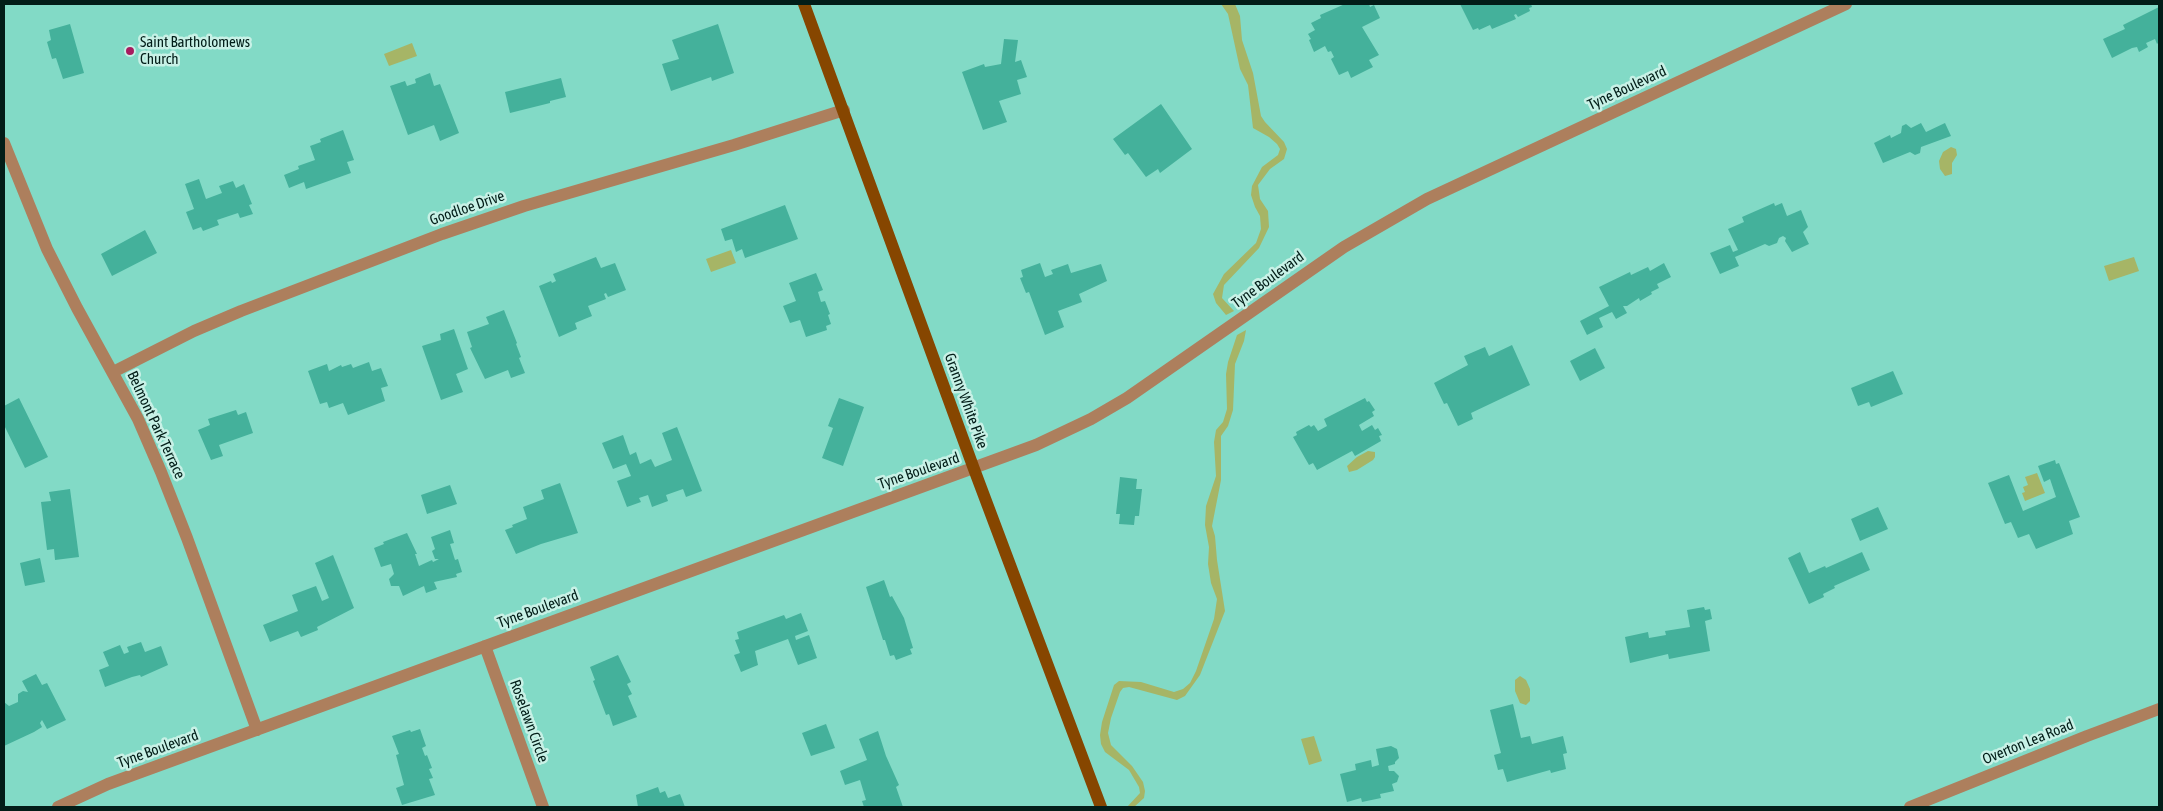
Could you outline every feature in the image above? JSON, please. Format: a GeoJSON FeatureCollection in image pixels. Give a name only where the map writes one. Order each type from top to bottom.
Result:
{"type":"FeatureCollection","features":[{"type":"Feature","properties":{"kind":"main road","name":"Granny White Pike"},"geometry":{"type":"LineString","coordinates":[[804,4],[974,469],[1101,807]]}},
{"type":"Feature","properties":{"kind":"street","name":"Tyne Boulevard"},"geometry":{"type":"LineString","coordinates":[[58,807],[108,784],[1036,445],[1112,407],[1344,247],[1427,199],[1846,4]]}},
{"type":"Feature","properties":{"kind":"street","name":"Goodloe Drive"},"geometry":{"type":"LineString","coordinates":[[113,372],[194,331],[241,311],[442,234],[524,206],[734,145],[844,110]]}},
{"type":"Feature","properties":{"kind":"street","name":"Belmont Park Terrace"},"geometry":{"type":"LineString","coordinates":[[4,143],[47,249],[77,308],[138,418],[176,508],[257,730]]}},
{"type":"Feature","properties":{"kind":"street","name":"Roselawn Circle"},"geometry":{"type":"LineString","coordinates":[[485,646],[543,807]]}},
{"type":"Feature","properties":{"kind":"street","name":"Overton Lea Road"},"geometry":{"type":"LineString","coordinates":[[1910,807],[2159,709]]}},
{"type":"Feature","properties":{"kind":"shaded area"},"geometry":{"type":"Polygon","coordinates":[[[1221,4],[1235,4],[1240,16],[1242,40],[1253,73],[1261,116],[1284,142],[1287,149],[1284,159],[1270,169],[1258,185],[1260,199],[1268,211],[1269,227],[1259,248],[1224,285],[1222,298],[1234,311],[1226,315],[1216,303],[1213,294],[1224,274],[1256,243],[1261,229],[1260,216],[1251,195],[1252,186],[1262,167],[1278,155],[1280,149],[1269,137],[1253,128],[1248,85],[1240,69],[1228,14],[1221,4]]]}},
{"type":"Feature","properties":{"kind":"shaded area"},"geometry":{"type":"Polygon","coordinates":[[[412,43],[417,56],[389,66],[384,54],[412,43]]]}},
{"type":"Feature","properties":{"kind":"shaded area"},"geometry":{"type":"Polygon","coordinates":[[[1951,147],[1956,149],[1957,155],[1952,163],[1952,174],[1945,176],[1940,169],[1939,161],[1943,152],[1951,147]]]}},
{"type":"Feature","properties":{"kind":"shaded area"},"geometry":{"type":"Polygon","coordinates":[[[731,250],[736,263],[711,272],[706,259],[731,250]]]}},
{"type":"Feature","properties":{"kind":"shaded area"},"geometry":{"type":"Polygon","coordinates":[[[2134,257],[2139,271],[2109,281],[2104,266],[2134,257]]]}},
{"type":"Feature","properties":{"kind":"shaded area"},"geometry":{"type":"Polygon","coordinates":[[[1246,330],[1235,364],[1233,410],[1228,426],[1221,436],[1221,480],[1212,526],[1225,611],[1200,675],[1185,696],[1177,700],[1129,687],[1123,688],[1120,692],[1108,733],[1111,745],[1132,766],[1143,782],[1145,791],[1144,798],[1134,807],[1127,807],[1140,793],[1139,787],[1129,770],[1105,752],[1101,744],[1100,735],[1102,722],[1114,685],[1119,681],[1141,682],[1174,692],[1183,689],[1190,683],[1196,671],[1214,619],[1217,599],[1211,583],[1208,564],[1209,547],[1205,525],[1206,506],[1216,476],[1214,442],[1216,430],[1223,422],[1227,409],[1226,374],[1228,362],[1237,335],[1246,330]]]}},
{"type":"Feature","properties":{"kind":"shaded area"},"geometry":{"type":"Polygon","coordinates":[[[1368,451],[1375,452],[1373,460],[1357,470],[1349,472],[1347,466],[1357,457],[1368,451]]]}},
{"type":"Feature","properties":{"kind":"shaded area"},"geometry":{"type":"Polygon","coordinates":[[[2037,473],[2045,493],[2025,501],[2022,493],[2025,492],[2023,487],[2028,485],[2025,477],[2037,473]]]}},
{"type":"Feature","properties":{"kind":"shaded area"},"geometry":{"type":"Polygon","coordinates":[[[1520,676],[1526,680],[1530,689],[1530,701],[1526,705],[1520,703],[1515,691],[1515,680],[1520,676]]]}},
{"type":"Feature","properties":{"kind":"shaded area"},"geometry":{"type":"Polygon","coordinates":[[[1314,736],[1322,761],[1309,765],[1301,739],[1314,736]]]}},
{"type":"Feature","properties":{"kind":"building"},"geometry":{"type":"Polygon","coordinates":[[[1345,4],[1369,4],[1370,7],[1374,5],[1380,18],[1362,27],[1379,55],[1369,60],[1373,67],[1351,78],[1348,71],[1339,75],[1331,59],[1334,57],[1325,46],[1314,52],[1308,34],[1315,30],[1311,23],[1321,18],[1320,15],[1345,4]]]}},
{"type":"Feature","properties":{"kind":"building"},"geometry":{"type":"Polygon","coordinates":[[[1460,4],[1531,4],[1532,7],[1529,8],[1530,11],[1518,17],[1516,14],[1514,15],[1516,19],[1492,29],[1490,25],[1479,30],[1478,28],[1473,30],[1460,4]]]}},
{"type":"Feature","properties":{"kind":"building"},"geometry":{"type":"Polygon","coordinates":[[[2159,7],[2159,42],[2157,44],[2155,39],[2146,43],[2148,47],[2139,52],[2137,47],[2132,48],[2112,58],[2103,39],[2125,29],[2123,25],[2159,7]]]}},
{"type":"Feature","properties":{"kind":"building"},"geometry":{"type":"Polygon","coordinates":[[[70,24],[84,73],[63,79],[56,58],[52,59],[47,42],[51,40],[49,30],[70,24]]]}},
{"type":"Feature","properties":{"kind":"building"},"geometry":{"type":"Polygon","coordinates":[[[718,24],[734,73],[712,81],[711,77],[671,91],[662,64],[679,59],[672,40],[718,24]]]}},
{"type":"Feature","properties":{"kind":"building"},"geometry":{"type":"Polygon","coordinates":[[[1004,39],[1018,40],[1015,62],[1021,60],[1027,77],[1017,80],[1021,94],[999,101],[1007,122],[983,130],[962,72],[984,64],[985,67],[1001,64],[1004,39]]]}},
{"type":"Feature","properties":{"kind":"building"},"geometry":{"type":"Polygon","coordinates":[[[430,73],[434,86],[440,84],[459,133],[440,141],[434,125],[408,135],[390,86],[405,81],[407,86],[416,83],[415,79],[430,73]]]}},
{"type":"Feature","properties":{"kind":"building"},"geometry":{"type":"Polygon","coordinates":[[[561,78],[566,97],[510,113],[505,92],[561,78]]]}},
{"type":"Feature","properties":{"kind":"building"},"geometry":{"type":"Polygon","coordinates":[[[1161,104],[1192,149],[1160,173],[1158,169],[1146,177],[1128,153],[1125,155],[1113,139],[1161,104]]]}},
{"type":"Feature","properties":{"kind":"building"},"geometry":{"type":"Polygon","coordinates":[[[1921,123],[1926,132],[1945,123],[1951,136],[1921,147],[1920,153],[1915,155],[1910,152],[1883,163],[1874,143],[1890,135],[1891,138],[1901,133],[1902,126],[1906,124],[1911,128],[1921,123]]]}},
{"type":"Feature","properties":{"kind":"building"},"geometry":{"type":"Polygon","coordinates":[[[343,130],[354,160],[347,162],[351,173],[306,189],[304,182],[289,188],[284,175],[299,169],[298,166],[315,160],[310,146],[321,142],[320,139],[343,130]]]}},
{"type":"Feature","properties":{"kind":"building"},"geometry":{"type":"Polygon","coordinates":[[[199,179],[206,199],[222,193],[219,186],[233,181],[236,188],[244,184],[252,204],[249,205],[253,214],[240,218],[238,213],[217,220],[219,225],[203,231],[201,227],[193,230],[186,212],[194,209],[185,184],[199,179]]]}},
{"type":"Feature","properties":{"kind":"building"},"geometry":{"type":"Polygon","coordinates":[[[1774,203],[1775,206],[1782,203],[1787,216],[1801,210],[1808,227],[1803,232],[1809,244],[1792,252],[1785,241],[1786,238],[1783,236],[1779,238],[1777,243],[1769,246],[1765,244],[1735,257],[1739,266],[1720,274],[1710,253],[1730,245],[1733,252],[1738,250],[1728,229],[1744,222],[1742,217],[1774,203]]]}},
{"type":"Feature","properties":{"kind":"building"},"geometry":{"type":"Polygon","coordinates":[[[785,205],[798,239],[745,258],[742,249],[736,252],[732,239],[725,241],[721,229],[785,205]]]}},
{"type":"Feature","properties":{"kind":"building"},"geometry":{"type":"Polygon","coordinates":[[[145,230],[157,253],[112,276],[101,254],[145,230]]]}},
{"type":"Feature","properties":{"kind":"building"},"geometry":{"type":"Polygon","coordinates":[[[596,257],[601,268],[615,263],[626,290],[608,297],[606,293],[604,294],[606,299],[588,306],[592,316],[575,323],[577,329],[559,337],[539,286],[556,281],[553,274],[596,257]]]}},
{"type":"Feature","properties":{"kind":"building"},"geometry":{"type":"Polygon","coordinates":[[[1040,263],[1045,277],[1053,274],[1051,270],[1068,264],[1071,273],[1101,264],[1107,281],[1079,294],[1082,302],[1058,311],[1064,327],[1045,335],[1029,292],[1026,293],[1020,278],[1023,277],[1021,270],[1040,263]]]}},
{"type":"Feature","properties":{"kind":"building"},"geometry":{"type":"Polygon","coordinates":[[[1664,263],[1671,277],[1657,284],[1659,288],[1651,292],[1652,294],[1640,301],[1639,298],[1627,306],[1623,306],[1627,313],[1616,319],[1612,312],[1599,318],[1603,327],[1587,335],[1580,321],[1609,306],[1599,287],[1630,272],[1631,275],[1648,267],[1650,271],[1664,263]]]}},
{"type":"Feature","properties":{"kind":"building"},"geometry":{"type":"Polygon","coordinates":[[[816,273],[823,290],[818,292],[821,302],[825,301],[830,314],[828,315],[831,324],[826,326],[827,330],[806,337],[800,320],[790,323],[783,306],[796,301],[789,283],[816,273]]]}},
{"type":"Feature","properties":{"kind":"building"},"geometry":{"type":"Polygon","coordinates":[[[504,310],[517,343],[521,357],[519,358],[525,373],[511,378],[508,370],[485,379],[470,348],[472,347],[467,332],[489,324],[486,317],[504,310]]]}},
{"type":"Feature","properties":{"kind":"building"},"geometry":{"type":"Polygon","coordinates":[[[454,329],[468,369],[456,374],[463,392],[441,400],[422,346],[441,340],[440,334],[454,329]]]}},
{"type":"Feature","properties":{"kind":"building"},"geometry":{"type":"Polygon","coordinates":[[[1512,345],[1530,385],[1471,413],[1473,419],[1458,426],[1447,403],[1444,404],[1434,383],[1468,365],[1464,356],[1485,347],[1489,356],[1512,345]]]}},
{"type":"Feature","properties":{"kind":"building"},"geometry":{"type":"Polygon","coordinates":[[[1595,348],[1605,368],[1580,381],[1570,361],[1595,348]]]}},
{"type":"Feature","properties":{"kind":"building"},"geometry":{"type":"Polygon","coordinates":[[[369,362],[372,371],[381,368],[388,386],[381,388],[385,401],[348,415],[343,403],[329,408],[327,402],[320,404],[308,371],[327,364],[329,371],[341,365],[342,367],[351,364],[353,368],[369,362]]]}},
{"type":"Feature","properties":{"kind":"building"},"geometry":{"type":"Polygon","coordinates":[[[1893,371],[1903,394],[1871,407],[1869,402],[1858,406],[1851,388],[1893,371]]]}},
{"type":"Feature","properties":{"kind":"building"},"geometry":{"type":"Polygon","coordinates":[[[19,398],[48,457],[25,468],[4,425],[4,406],[19,398]]]}},
{"type":"Feature","properties":{"kind":"building"},"geometry":{"type":"Polygon","coordinates":[[[839,398],[864,407],[843,466],[822,458],[833,428],[828,426],[839,398]]]}},
{"type":"Feature","properties":{"kind":"building"},"geometry":{"type":"Polygon","coordinates":[[[1365,398],[1375,410],[1372,412],[1374,416],[1359,425],[1362,431],[1372,425],[1375,430],[1378,428],[1382,435],[1379,436],[1381,441],[1355,456],[1352,451],[1317,470],[1313,463],[1309,465],[1293,437],[1297,435],[1296,432],[1309,425],[1311,427],[1314,425],[1318,431],[1327,426],[1324,419],[1365,398]]]}},
{"type":"Feature","properties":{"kind":"building"},"geometry":{"type":"Polygon","coordinates":[[[236,410],[238,415],[246,412],[253,433],[219,445],[223,456],[211,460],[198,430],[210,425],[208,419],[236,410]]]}},
{"type":"Feature","properties":{"kind":"building"},"geometry":{"type":"Polygon","coordinates":[[[677,427],[702,491],[686,497],[683,489],[666,495],[668,501],[652,507],[648,495],[639,498],[641,502],[627,507],[617,481],[631,476],[626,464],[613,469],[602,443],[623,435],[630,455],[636,452],[640,464],[651,459],[655,467],[672,460],[662,433],[677,427]]]}},
{"type":"Feature","properties":{"kind":"building"},"geometry":{"type":"Polygon","coordinates":[[[2055,460],[2056,464],[2059,463],[2080,517],[2069,521],[2073,534],[2036,549],[2029,534],[2018,538],[2011,522],[2005,524],[1988,483],[2009,475],[2023,511],[2056,497],[2050,479],[2044,482],[2038,466],[2055,460]]]}},
{"type":"Feature","properties":{"kind":"building"},"geometry":{"type":"Polygon","coordinates":[[[1120,477],[1137,479],[1136,489],[1142,489],[1139,516],[1135,516],[1134,525],[1119,524],[1120,514],[1116,514],[1120,477]]]}},
{"type":"Feature","properties":{"kind":"building"},"geometry":{"type":"Polygon","coordinates":[[[560,483],[578,533],[516,554],[505,530],[527,519],[523,507],[544,499],[541,490],[560,483]]]}},
{"type":"Feature","properties":{"kind":"building"},"geometry":{"type":"Polygon","coordinates":[[[450,485],[457,504],[427,514],[421,495],[450,485]]]}},
{"type":"Feature","properties":{"kind":"building"},"geometry":{"type":"Polygon","coordinates":[[[70,489],[79,557],[55,560],[54,549],[47,550],[41,502],[51,501],[49,492],[70,489]]]}},
{"type":"Feature","properties":{"kind":"building"},"geometry":{"type":"Polygon","coordinates":[[[1878,507],[1888,529],[1860,541],[1851,519],[1878,507]]]}},
{"type":"Feature","properties":{"kind":"building"},"geometry":{"type":"Polygon","coordinates":[[[450,530],[454,543],[450,544],[455,560],[458,559],[462,572],[456,574],[457,577],[434,582],[437,589],[426,593],[424,586],[403,596],[399,586],[391,586],[389,579],[394,574],[391,564],[381,567],[374,548],[384,544],[383,542],[407,533],[417,554],[415,554],[419,566],[439,559],[435,559],[432,551],[435,549],[431,537],[450,530]]]}},
{"type":"Feature","properties":{"kind":"building"},"geometry":{"type":"Polygon","coordinates":[[[1800,552],[1809,573],[1825,566],[1826,568],[1862,552],[1870,570],[1834,586],[1835,588],[1823,594],[1824,597],[1809,604],[1788,558],[1800,552]]]}},
{"type":"Feature","properties":{"kind":"building"},"geometry":{"type":"Polygon","coordinates":[[[333,555],[354,608],[317,627],[318,630],[301,637],[298,631],[270,642],[263,625],[298,611],[292,595],[316,586],[322,601],[329,598],[315,563],[333,555]]]}},
{"type":"Feature","properties":{"kind":"building"},"geometry":{"type":"Polygon","coordinates":[[[40,558],[45,582],[25,586],[20,563],[40,558]]]}},
{"type":"Feature","properties":{"kind":"building"},"geometry":{"type":"Polygon","coordinates":[[[884,580],[890,597],[892,596],[904,618],[913,648],[910,649],[912,654],[896,660],[894,655],[890,656],[885,640],[883,640],[866,587],[884,580]]]}},
{"type":"Feature","properties":{"kind":"building"},"geometry":{"type":"Polygon","coordinates":[[[1704,607],[1705,610],[1710,609],[1712,619],[1705,621],[1710,651],[1669,659],[1668,654],[1630,663],[1625,637],[1648,632],[1649,638],[1666,635],[1665,631],[1690,627],[1687,610],[1704,607]]]}},
{"type":"Feature","properties":{"kind":"building"},"geometry":{"type":"Polygon","coordinates":[[[801,613],[808,631],[795,636],[796,640],[809,635],[817,658],[798,665],[788,639],[755,651],[758,665],[741,672],[734,655],[740,653],[735,640],[739,639],[737,632],[784,615],[786,619],[801,613]]]}},
{"type":"Feature","properties":{"kind":"building"},"geometry":{"type":"Polygon","coordinates":[[[141,642],[145,652],[161,646],[168,665],[141,677],[140,675],[132,677],[105,687],[99,670],[109,666],[103,652],[120,645],[124,654],[129,652],[127,647],[141,642]]]}},
{"type":"Feature","properties":{"kind":"building"},"geometry":{"type":"Polygon","coordinates":[[[618,655],[631,682],[627,684],[632,694],[628,696],[637,717],[613,726],[609,714],[606,715],[593,681],[595,680],[590,667],[618,655]]]}},
{"type":"Feature","properties":{"kind":"building"},"geometry":{"type":"Polygon","coordinates":[[[36,674],[42,685],[47,683],[66,720],[47,729],[42,720],[40,723],[42,727],[4,746],[4,702],[9,706],[18,702],[18,694],[23,691],[28,692],[22,681],[36,674]]]}},
{"type":"Feature","properties":{"kind":"building"},"geometry":{"type":"Polygon","coordinates":[[[1513,704],[1521,738],[1530,736],[1532,744],[1563,736],[1567,753],[1563,754],[1566,769],[1551,773],[1550,770],[1507,782],[1503,769],[1498,770],[1494,755],[1501,753],[1490,710],[1513,704]]]}},
{"type":"Feature","properties":{"kind":"building"},"geometry":{"type":"Polygon","coordinates":[[[826,724],[835,748],[811,756],[802,733],[826,724]]]}},
{"type":"Feature","properties":{"kind":"building"},"geometry":{"type":"Polygon","coordinates":[[[420,729],[426,746],[422,748],[432,768],[429,769],[433,778],[429,779],[435,795],[402,805],[396,788],[404,785],[396,755],[399,754],[392,736],[420,729]]]}},
{"type":"Feature","properties":{"kind":"building"},"geometry":{"type":"Polygon","coordinates":[[[878,731],[886,756],[899,785],[896,787],[903,807],[864,807],[862,801],[866,800],[860,780],[845,785],[840,771],[867,760],[859,739],[878,731]]]}},
{"type":"Feature","properties":{"kind":"building"},"geometry":{"type":"Polygon","coordinates":[[[1391,746],[1397,749],[1399,758],[1395,764],[1388,766],[1389,771],[1394,771],[1399,776],[1397,782],[1392,784],[1394,791],[1380,794],[1381,798],[1362,802],[1361,798],[1347,802],[1340,774],[1356,770],[1355,764],[1371,760],[1372,767],[1379,765],[1376,749],[1391,746]]]}},
{"type":"Feature","properties":{"kind":"building"},"geometry":{"type":"Polygon","coordinates":[[[658,787],[660,793],[665,791],[668,798],[680,794],[685,807],[638,807],[636,795],[658,787]]]}},
{"type":"Feature","properties":{"kind":"place","name":"Saint Bartholomews Church"},"geometry":{"type":"Point","coordinates":[130,51]}}]}
